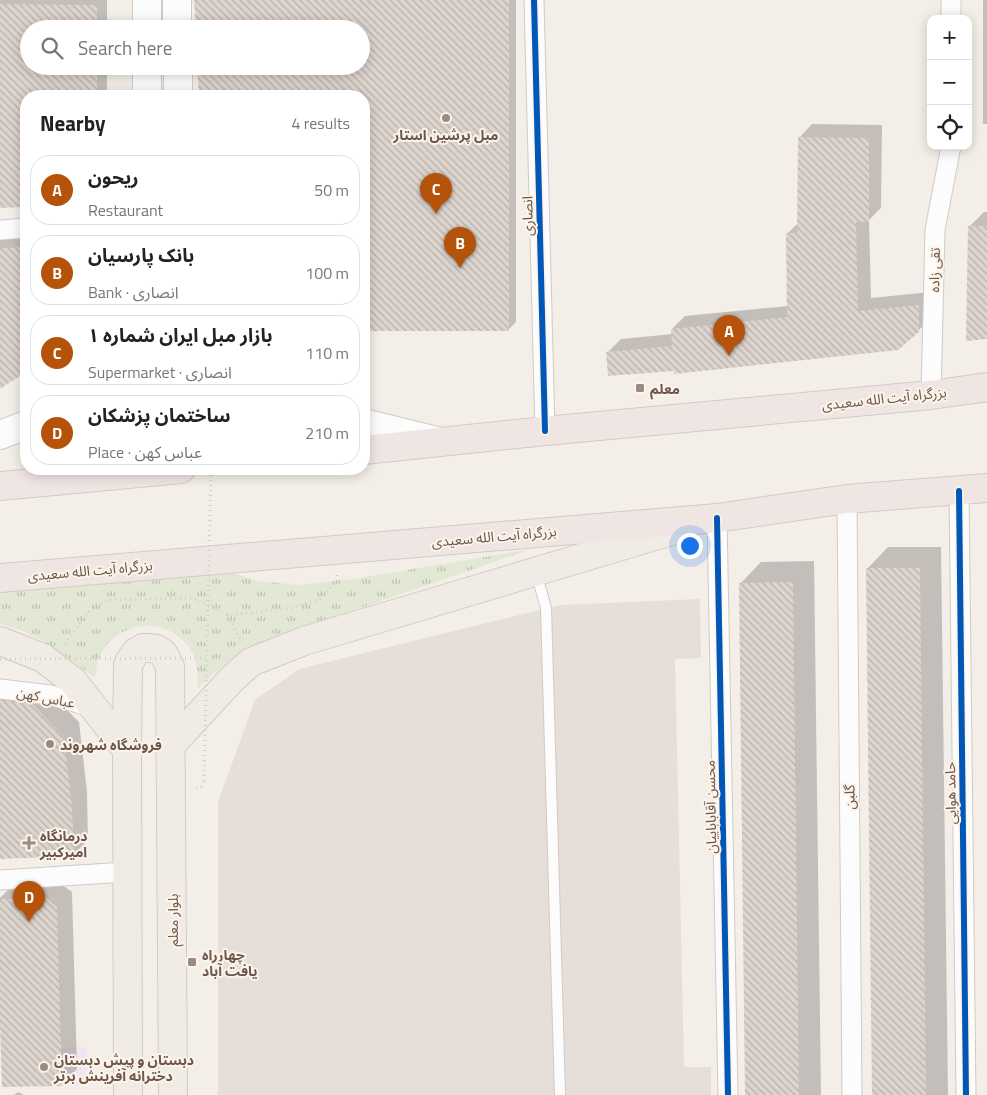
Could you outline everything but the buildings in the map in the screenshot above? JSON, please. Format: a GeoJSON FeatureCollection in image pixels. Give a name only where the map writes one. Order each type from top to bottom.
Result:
{"type":"FeatureCollection","features":[{"type":"Feature","properties":{"kind":"highway","name":"بزرگراه آیت الله سعیدی"},"geometry":{"type":"LineString","coordinates":[[370,449],[931,395],[987,387]]}},
{"type":"Feature","properties":{"kind":"highway"},"geometry":{"type":"LineString","coordinates":[[0,486],[117,475]]}},
{"type":"Feature","properties":{"kind":"highway","name":"بزرگراه آیت الله سعیدی"},"geometry":{"type":"LineString","coordinates":[[0,578],[717,518],[847,499],[987,488]]}},
{"type":"Feature","properties":{"kind":"main road"},"geometry":{"type":"LineString","coordinates":[[147,0],[147,20]]}},
{"type":"Feature","properties":{"kind":"main road"},"geometry":{"type":"LineString","coordinates":[[177,0],[177,20]]}},
{"type":"Feature","properties":{"kind":"main road"},"geometry":{"type":"LineString","coordinates":[[147,75],[147,90]]}},
{"type":"Feature","properties":{"kind":"main road"},"geometry":{"type":"LineString","coordinates":[[178,75],[178,90]]}},
{"type":"Feature","properties":{"kind":"main road"},"geometry":{"type":"LineString","coordinates":[[370,424],[443,442]]}},
{"type":"Feature","properties":{"kind":"main road"},"geometry":{"type":"LineString","coordinates":[[0,435],[20,427]]}},
{"type":"Feature","properties":{"kind":"main road"},"geometry":{"type":"LineString","coordinates":[[370,431],[443,442]]}},
{"type":"Feature","properties":{"kind":"main road"},"geometry":{"type":"LineString","coordinates":[[0,443],[20,440]]}},
{"type":"Feature","properties":{"kind":"main road"},"geometry":{"type":"LineString","coordinates":[[170,746],[231,680],[251,662],[304,641],[536,570],[717,518]]}},
{"type":"Feature","properties":{"kind":"main road"},"geometry":{"type":"LineString","coordinates":[[0,641],[43,658],[73,681],[126,750],[128,1095]]}},
{"type":"Feature","properties":{"kind":"main road","name":"بلوار معلم"},"geometry":{"type":"LineString","coordinates":[[126,750],[128,664],[136,652],[143,648],[157,649],[163,653],[170,666],[173,1095]]}},
{"type":"Feature","properties":{"kind":"street","name":"انصاری"},"geometry":{"type":"LineString","coordinates":[[534,0],[545,431]]}},
{"type":"Feature","properties":{"kind":"street"},"geometry":{"type":"LineString","coordinates":[[951,0],[951,15]]}},
{"type":"Feature","properties":{"kind":"street","name":"تقی زاده"},"geometry":{"type":"LineString","coordinates":[[931,395],[935,230],[950,150]]}},
{"type":"Feature","properties":{"kind":"street"},"geometry":{"type":"LineString","coordinates":[[0,230],[20,228]]}},
{"type":"Feature","properties":{"kind":"street","name":"حامد هوایی"},"geometry":{"type":"LineString","coordinates":[[959,491],[966,1095]]}},
{"type":"Feature","properties":{"kind":"street","name":"گلبن"},"geometry":{"type":"LineString","coordinates":[[847,499],[852,1095]]}},
{"type":"Feature","properties":{"kind":"street","name":"محسن آقاباباییان"},"geometry":{"type":"LineString","coordinates":[[717,518],[728,1095]]}},
{"type":"Feature","properties":{"kind":"street","name":"عباس کهن"},"geometry":{"type":"LineString","coordinates":[[0,689],[50,695],[92,707]]}},
{"type":"Feature","properties":{"kind":"street"},"geometry":{"type":"LineString","coordinates":[[0,880],[126,872]]}},
{"type":"Feature","properties":{"kind":"lane"},"geometry":{"type":"LineString","coordinates":[[536,570],[546,608],[560,1095]]}},
{"type":"Feature","properties":{"kind":"path"},"geometry":{"type":"LineString","coordinates":[[200,787],[204,781],[211,475]]}},
{"type":"Feature","properties":{"kind":"path"},"geometry":{"type":"LineString","coordinates":[[60,651],[90,610],[108,600],[193,598],[228,615],[292,608],[320,599],[337,580],[340,549]]}},
{"type":"Feature","properties":{"kind":"path"},"geometry":{"type":"LineString","coordinates":[[0,659],[207,658]]}},
{"type":"Feature","properties":{"kind":"shaded area"},"geometry":{"type":"Polygon","coordinates":[[[700,599],[701,658],[675,659],[684,1067],[711,1067],[711,1095],[218,1095],[218,802],[255,700],[299,669],[560,605],[700,599]]]}},
{"type":"Feature","properties":{"kind":"shaded area","name":"دبستان و پیش دبستان دخترانه آفرینش برتر"},"geometry":{"type":"Polygon","coordinates":[[[87,1047],[88,1085],[2,1087],[1,1050],[87,1047]]]}},
{"type":"Feature","properties":{"kind":"green space"},"geometry":{"type":"Polygon","coordinates":[[[532,549],[256,644],[229,661],[198,688],[197,664],[193,653],[182,639],[166,629],[145,626],[125,631],[116,636],[108,643],[100,655],[95,678],[62,653],[39,639],[0,624],[0,589],[227,571],[258,581],[300,585],[353,579],[532,549]]]}},
{"type":"Feature","properties":{"kind":"cycle path"},"geometry":{"type":"LineString","coordinates":[[534,0],[545,431]]}},
{"type":"Feature","properties":{"kind":"cycle path"},"geometry":{"type":"LineString","coordinates":[[959,491],[966,1095]]}},
{"type":"Feature","properties":{"kind":"cycle path"},"geometry":{"type":"LineString","coordinates":[[717,518],[728,1095]]}},
{"type":"Feature","properties":{"kind":"place","name":"مبل پرشین استار"},"geometry":{"type":"Point","coordinates":[446,118]}},
{"type":"Feature","properties":{"kind":"place","name":"بازار مبل ایران شماره ۱"},"geometry":{"type":"Point","coordinates":[436,214]}},
{"type":"Feature","properties":{"kind":"place","name":"بانک پارسیان"},"geometry":{"type":"Point","coordinates":[460,268]}},
{"type":"Feature","properties":{"kind":"place","name":"ریحون"},"geometry":{"type":"Point","coordinates":[729,356]}},
{"type":"Feature","properties":{"kind":"place","name":"معلم"},"geometry":{"type":"Point","coordinates":[640,388]}},
{"type":"Feature","properties":{"kind":"place","name":"فروشگاه شهروند"},"geometry":{"type":"Point","coordinates":[50,744]}},
{"type":"Feature","properties":{"kind":"place","name":"درمانگاه امیرکبیر"},"geometry":{"type":"Point","coordinates":[29,843]}},
{"type":"Feature","properties":{"kind":"place","name":"ساختمان پزشکان"},"geometry":{"type":"Point","coordinates":[29,922]}},
{"type":"Feature","properties":{"kind":"place","name":"چهارراه یافت آباد"},"geometry":{"type":"Point","coordinates":[192,962]}},
{"type":"Feature","properties":{"kind":"place","name":"دبستان و پیش دبستان دخترانه آفرینش برتر"},"geometry":{"type":"Point","coordinates":[44,1067]}}]}
